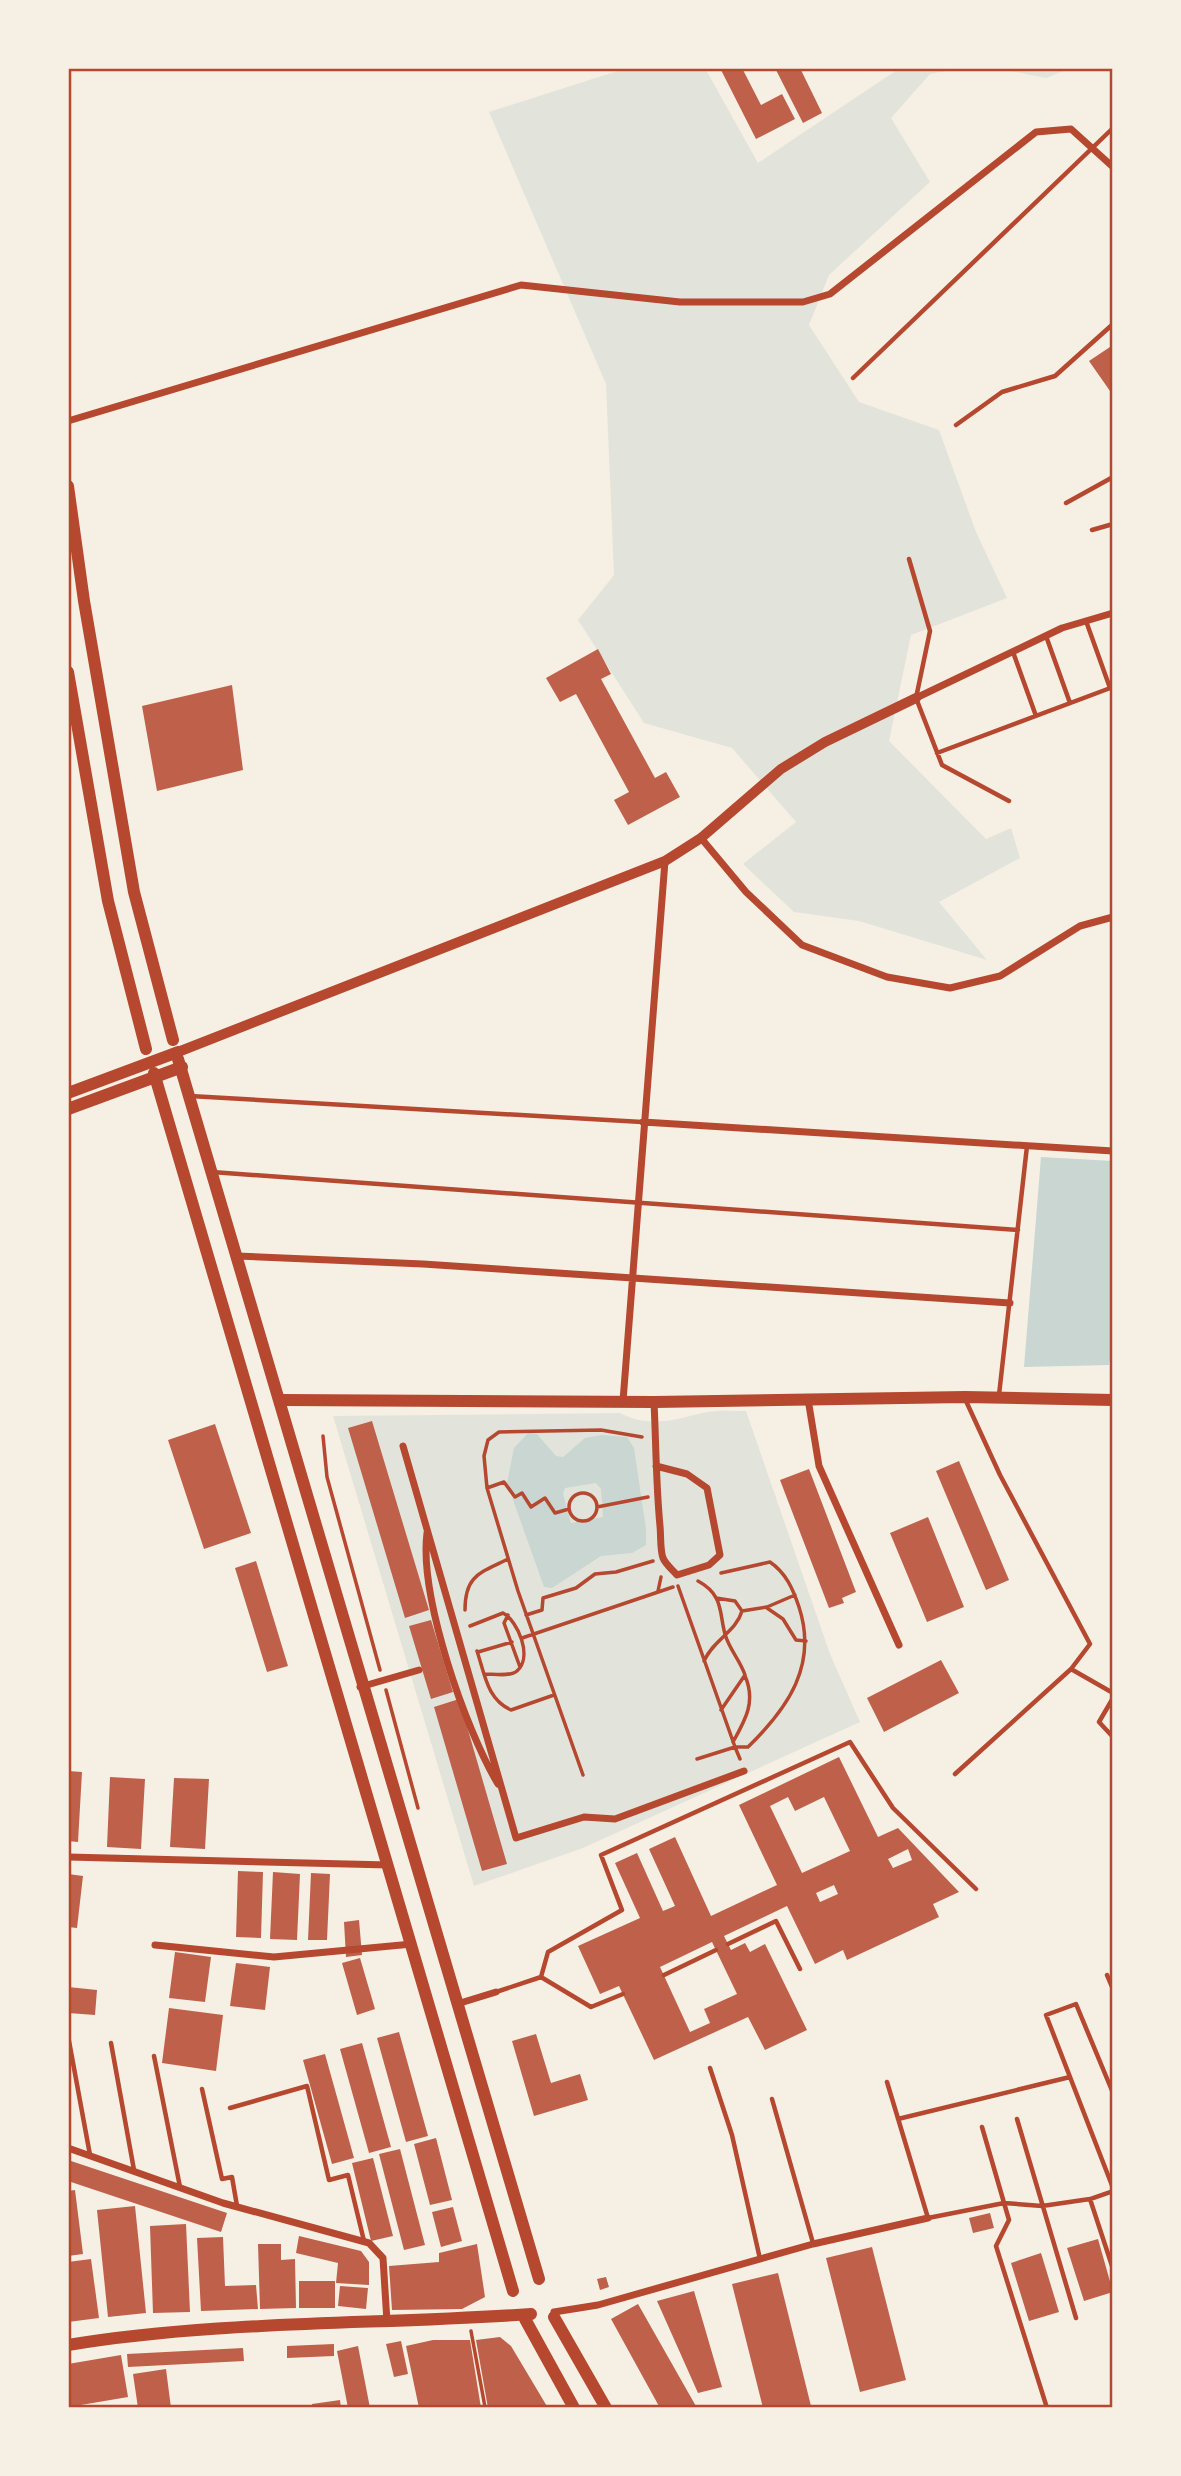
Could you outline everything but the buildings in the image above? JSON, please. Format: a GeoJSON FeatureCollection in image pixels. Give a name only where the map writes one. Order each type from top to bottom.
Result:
{"type":"FeatureCollection","features":[{"type":"Feature","properties":{"kind":"main road"},"geometry":{"type":"LineString","coordinates":[[68,486],[84,601],[134,892],[173,1040]]}},
{"type":"Feature","properties":{"kind":"main road"},"geometry":{"type":"LineString","coordinates":[[68,672],[108,901],[146,1049]]}},
{"type":"Feature","properties":{"kind":"main road"},"geometry":{"type":"LineString","coordinates":[[68,1093],[180,1059]]}},
{"type":"Feature","properties":{"kind":"main road"},"geometry":{"type":"LineString","coordinates":[[68,1109],[180,1059]]}},
{"type":"Feature","properties":{"kind":"main road"},"geometry":{"type":"LineString","coordinates":[[180,1059],[539,2280]]}},
{"type":"Feature","properties":{"kind":"main road"},"geometry":{"type":"LineString","coordinates":[[154,1073],[513,2291]]}},
{"type":"Feature","properties":{"kind":"main road"},"geometry":{"type":"LineString","coordinates":[[282,1400],[654,1402],[965,1397],[999,1400],[1113,1400]]}},
{"type":"Feature","properties":{"kind":"main road"},"geometry":{"type":"LineString","coordinates":[[554,2315],[606,2408]]}},
{"type":"Feature","properties":{"kind":"main road"},"geometry":{"type":"LineString","coordinates":[[68,2344],[164,2334],[528,2316],[574,2408]]}},
{"type":"Feature","properties":{"kind":"street"},"geometry":{"type":"LineString","coordinates":[[68,421],[521,285],[680,302],[803,302],[830,294],[1035,132],[1071,129],[1113,167]]}},
{"type":"Feature","properties":{"kind":"street"},"geometry":{"type":"LineString","coordinates":[[180,1059],[665,860],[701,838],[781,769],[825,742],[1046,636],[1113,613]]}},
{"type":"Feature","properties":{"kind":"street"},"geometry":{"type":"LineString","coordinates":[[701,838],[746,892],[802,946],[887,977],[950,988],[1000,976],[1080,926],[1113,917]]}},
{"type":"Feature","properties":{"kind":"street"},"geometry":{"type":"LineString","coordinates":[[623,1401],[665,860]]}},
{"type":"Feature","properties":{"kind":"street"},"geometry":{"type":"LineString","coordinates":[[643,1122],[1113,1151]]}},
{"type":"Feature","properties":{"kind":"street"},"geometry":{"type":"LineString","coordinates":[[237,1256],[423,1264],[632,1280],[1010,1303]]}},
{"type":"Feature","properties":{"kind":"street"},"geometry":{"type":"LineString","coordinates":[[808,1399],[819,1466],[900,1645]]}},
{"type":"Feature","properties":{"kind":"street"},"geometry":{"type":"LineString","coordinates":[[654,1402],[656,1466],[663,1557],[677,1575],[709,1565],[720,1555],[707,1488],[687,1474],[656,1466]]}},
{"type":"Feature","properties":{"kind":"street"},"geometry":{"type":"LineString","coordinates":[[403,1446],[516,1838],[584,1817],[615,1819],[744,1771]]}},
{"type":"Feature","properties":{"kind":"street"},"geometry":{"type":"LineString","coordinates":[[428,1528],[424,1557],[449,1660],[480,1753],[504,1794]]}},
{"type":"Feature","properties":{"kind":"street"},"geometry":{"type":"LineString","coordinates":[[360,1688],[419,1670]]}},
{"type":"Feature","properties":{"kind":"street"},"geometry":{"type":"LineString","coordinates":[[68,1857],[391,1865]]}},
{"type":"Feature","properties":{"kind":"street"},"geometry":{"type":"LineString","coordinates":[[155,1945],[274,1957],[416,1944]]}},
{"type":"Feature","properties":{"kind":"street"},"geometry":{"type":"LineString","coordinates":[[457,2004],[496,1992]]}},
{"type":"Feature","properties":{"kind":"street"},"geometry":{"type":"LineString","coordinates":[[68,2148],[238,2207],[365,2242],[383,2258],[387,2322]]}},
{"type":"Feature","properties":{"kind":"street"},"geometry":{"type":"LineString","coordinates":[[554,2315],[813,2244],[928,2218]]}},
{"type":"Feature","properties":{"kind":"lane"},"geometry":{"type":"LineString","coordinates":[[853,377],[1113,128]]}},
{"type":"Feature","properties":{"kind":"lane"},"geometry":{"type":"LineString","coordinates":[[956,425],[1002,392],[1055,376],[1113,324]]}},
{"type":"Feature","properties":{"kind":"lane"},"geometry":{"type":"LineString","coordinates":[[1066,503],[1113,477]]}},
{"type":"Feature","properties":{"kind":"lane"},"geometry":{"type":"LineString","coordinates":[[1092,530],[1113,524]]}},
{"type":"Feature","properties":{"kind":"lane"},"geometry":{"type":"LineString","coordinates":[[909,559],[930,631],[916,698],[937,753],[942,765],[1009,801]]}},
{"type":"Feature","properties":{"kind":"lane"},"geometry":{"type":"LineString","coordinates":[[937,753],[1111,688],[1086,621]]}},
{"type":"Feature","properties":{"kind":"lane"},"geometry":{"type":"LineString","coordinates":[[1046,636],[1070,703]]}},
{"type":"Feature","properties":{"kind":"lane"},"geometry":{"type":"LineString","coordinates":[[1013,652],[1036,716]]}},
{"type":"Feature","properties":{"kind":"lane"},"geometry":{"type":"LineString","coordinates":[[190,1096],[643,1122]]}},
{"type":"Feature","properties":{"kind":"lane"},"geometry":{"type":"LineString","coordinates":[[999,1400],[1027,1146]]}},
{"type":"Feature","properties":{"kind":"lane"},"geometry":{"type":"LineString","coordinates":[[211,1172],[1018,1230]]}},
{"type":"Feature","properties":{"kind":"lane"},"geometry":{"type":"LineString","coordinates":[[955,1774],[1071,1669],[1090,1644],[1000,1475],[965,1397]]}},
{"type":"Feature","properties":{"kind":"lane"},"geometry":{"type":"LineString","coordinates":[[1071,1669],[1113,1693]]}},
{"type":"Feature","properties":{"kind":"lane"},"geometry":{"type":"LineString","coordinates":[[1113,1698],[1099,1722],[1113,1737]]}},
{"type":"Feature","properties":{"kind":"lane"},"geometry":{"type":"LineString","coordinates":[[541,1977],[548,1952],[622,1910],[601,1855],[850,1742],[893,1808],[976,1889]]}},
{"type":"Feature","properties":{"kind":"lane"},"geometry":{"type":"LineString","coordinates":[[728,1944],[776,1922],[800,1969]]}},
{"type":"Feature","properties":{"kind":"lane"},"geometry":{"type":"LineString","coordinates":[[664,1975],[716,1950]]}},
{"type":"Feature","properties":{"kind":"lane"},"geometry":{"type":"LineString","coordinates":[[1107,1975],[1113,1989]]}},
{"type":"Feature","properties":{"kind":"lane"},"geometry":{"type":"LineString","coordinates":[[496,1992],[541,1977],[590,2007],[623,1994]]}},
{"type":"Feature","properties":{"kind":"lane"},"geometry":{"type":"LineString","coordinates":[[887,2082],[928,2218],[1004,2203],[1042,2206],[1090,2199],[1113,2190],[1046,2015],[1076,2004],[1113,2093]]}},
{"type":"Feature","properties":{"kind":"lane"},"geometry":{"type":"LineString","coordinates":[[69,2041],[90,2156]]}},
{"type":"Feature","properties":{"kind":"lane"},"geometry":{"type":"LineString","coordinates":[[111,2043],[134,2171]]}},
{"type":"Feature","properties":{"kind":"lane"},"geometry":{"type":"LineString","coordinates":[[154,2056],[180,2188]]}},
{"type":"Feature","properties":{"kind":"lane"},"geometry":{"type":"LineString","coordinates":[[710,2068],[732,2135],[761,2260]]}},
{"type":"Feature","properties":{"kind":"lane"},"geometry":{"type":"LineString","coordinates":[[898,2119],[1070,2077]]}},
{"type":"Feature","properties":{"kind":"lane"},"geometry":{"type":"LineString","coordinates":[[230,2108],[307,2086],[329,2180],[348,2175],[365,2242]]}},
{"type":"Feature","properties":{"kind":"lane"},"geometry":{"type":"LineString","coordinates":[[202,2089],[222,2179],[232,2177],[238,2207]]}},
{"type":"Feature","properties":{"kind":"lane"},"geometry":{"type":"LineString","coordinates":[[772,2099],[813,2244]]}},
{"type":"Feature","properties":{"kind":"lane"},"geometry":{"type":"LineString","coordinates":[[1017,2119],[1076,2318]]}},
{"type":"Feature","properties":{"kind":"lane"},"geometry":{"type":"LineString","coordinates":[[982,2127],[1009,2220],[996,2246],[1047,2408]]}},
{"type":"Feature","properties":{"kind":"lane"},"geometry":{"type":"LineString","coordinates":[[1090,2199],[1113,2269]]}},
{"type":"Feature","properties":{"kind":"path"},"geometry":{"type":"LineString","coordinates":[[583,1775],[508,1559],[487,1488],[484,1456],[488,1440],[499,1432],[601,1430],[629,1437],[655,1438]]}},
{"type":"Feature","properties":{"kind":"path"},"geometry":{"type":"LineString","coordinates":[[323,1436],[327,1477],[421,1820]]}},
{"type":"Feature","properties":{"kind":"path"},"geometry":{"type":"LineString","coordinates":[[487,1488],[504,1482],[515,1497],[522,1493],[531,1507],[545,1498],[555,1513],[568,1509]]}},
{"type":"Feature","properties":{"kind":"path"},"geometry":{"type":"LineString","coordinates":[[598,1507],[594,1498],[582,1493],[570,1500],[568,1509],[573,1517],[582,1521],[591,1519],[598,1507],[649,1497]]}},
{"type":"Feature","properties":{"kind":"path"},"geometry":{"type":"LineString","coordinates":[[526,1615],[541,1609],[543,1598],[576,1588],[595,1574],[630,1568],[663,1557]]}},
{"type":"Feature","properties":{"kind":"path"},"geometry":{"type":"LineString","coordinates":[[508,1559],[475,1575],[467,1587],[465,1609],[491,1695],[512,1710],[554,1695]]}},
{"type":"Feature","properties":{"kind":"path"},"geometry":{"type":"LineString","coordinates":[[696,1759],[734,1744],[748,1747],[784,1708],[802,1673],[806,1641],[795,1595],[782,1570],[770,1562],[717,1574]]}},
{"type":"Feature","properties":{"kind":"path"},"geometry":{"type":"LineString","coordinates":[[522,1638],[707,1577]]}},
{"type":"Feature","properties":{"kind":"path"},"geometry":{"type":"LineString","coordinates":[[658,1591],[659,1579]]}},
{"type":"Feature","properties":{"kind":"path"},"geometry":{"type":"LineString","coordinates":[[697,1580],[716,1598],[723,1612],[724,1634],[751,1690],[751,1703],[734,1744]]}},
{"type":"Feature","properties":{"kind":"path"},"geometry":{"type":"LineString","coordinates":[[678,1586],[734,1744]]}},
{"type":"Feature","properties":{"kind":"path"},"geometry":{"type":"LineString","coordinates":[[742,1611],[767,1608],[795,1595]]}},
{"type":"Feature","properties":{"kind":"path"},"geometry":{"type":"LineString","coordinates":[[716,1598],[735,1601],[742,1611]]}},
{"type":"Feature","properties":{"kind":"path"},"geometry":{"type":"LineString","coordinates":[[767,1608],[783,1619],[796,1640],[806,1641]]}},
{"type":"Feature","properties":{"kind":"path"},"geometry":{"type":"LineString","coordinates":[[704,1661],[717,1639],[738,1623],[742,1611]]}},
{"type":"Feature","properties":{"kind":"path"},"geometry":{"type":"LineString","coordinates":[[470,1626],[495,1613],[508,1615],[522,1638],[523,1662],[520,1667],[510,1674],[485,1674]]}},
{"type":"Feature","properties":{"kind":"path"},"geometry":{"type":"LineString","coordinates":[[508,1615],[504,1623],[512,1642],[516,1664],[520,1667]]}},
{"type":"Feature","properties":{"kind":"path"},"geometry":{"type":"LineString","coordinates":[[465,1656],[512,1642]]}},
{"type":"Feature","properties":{"kind":"path"},"geometry":{"type":"LineString","coordinates":[[721,1710],[745,1675]]}},
{"type":"Feature","properties":{"kind":"path"},"geometry":{"type":"LineString","coordinates":[[469,2318],[485,2407]]}},
{"type":"Feature","properties":{"kind":"shaded area"},"geometry":{"type":"Polygon","coordinates":[[[627,68],[705,68],[758,163],[900,68],[963,68],[930,74],[891,118],[930,182],[829,275],[809,325],[859,402],[939,430],[976,532],[1007,598],[911,635],[889,741],[986,839],[1011,828],[1020,858],[939,902],[987,960],[859,921],[794,912],[743,864],[796,822],[732,748],[644,723],[578,620],[614,575],[606,384],[489,112],[627,68]]]}},
{"type":"Feature","properties":{"kind":"shaded area"},"geometry":{"type":"Polygon","coordinates":[[[996,68],[1071,68],[1046,78],[996,68]]]}},
{"type":"Feature","properties":{"kind":"shaded area"},"geometry":{"type":"Polygon","coordinates":[[[1041,1157],[1113,1161],[1113,1335],[1109,1365],[1024,1367],[1041,1157]]]}},
{"type":"Feature","properties":{"kind":"shaded area"},"geometry":{"type":"Polygon","coordinates":[[[712,1411],[746,1411],[830,1654],[860,1722],[583,1848],[474,1886],[333,1416],[620,1413],[653,1422],[712,1411]]]}},
{"type":"Feature","properties":{"kind":"shaded area"},"geometry":{"type":"Polygon","coordinates":[[[528,1433],[537,1434],[556,1456],[563,1457],[585,1438],[602,1435],[627,1437],[634,1448],[646,1545],[632,1553],[601,1556],[552,1588],[544,1587],[507,1483],[514,1448],[528,1433]],[[596,1483],[565,1488],[563,1494],[571,1523],[603,1517],[601,1489],[596,1483]]]}}]}
